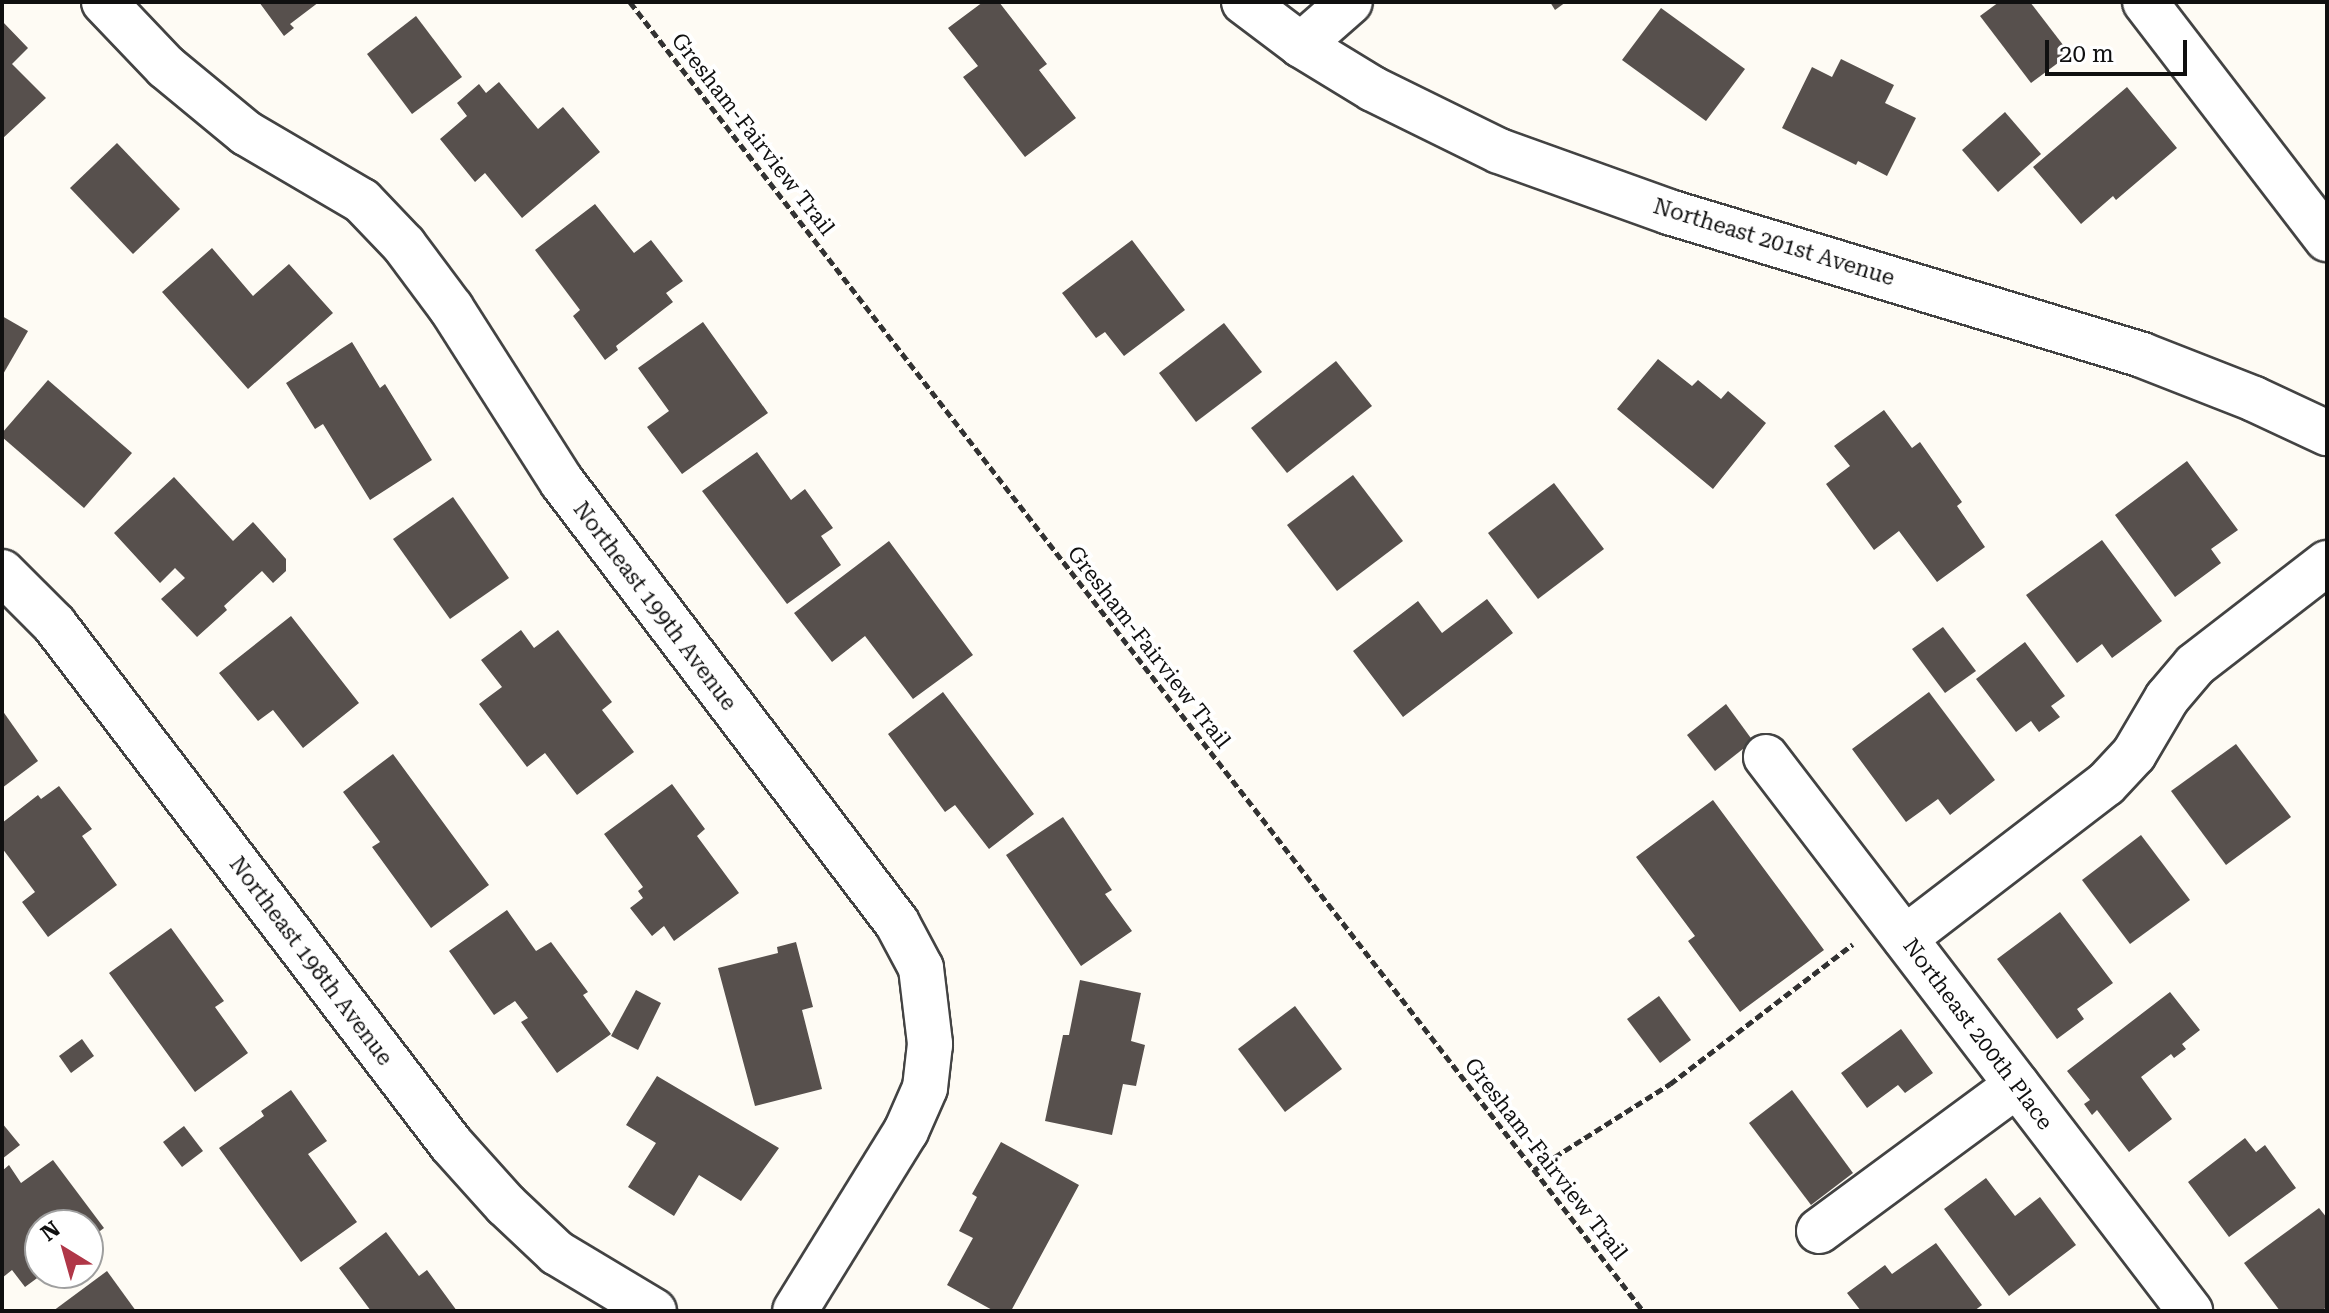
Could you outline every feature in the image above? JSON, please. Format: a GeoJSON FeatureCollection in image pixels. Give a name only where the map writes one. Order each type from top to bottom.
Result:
{"type":"FeatureCollection","features":[{"type":"Feature","properties":{"kind":"street","name":"Northeast 199th Avenue"},"geometry":{"type":"LineString","coordinates":[[104,2],[166,67],[246,133],[362,201],[404,245],[451,308],[562,482],[897,923],[921,968],[930,1044],[925,1088],[906,1131],[795,1311]]}},
{"type":"Feature","properties":{"kind":"street","name":"Northeast 201st Avenue"},"geometry":{"type":"LineString","coordinates":[[1244,2],[1301,45],[1420,114],[1559,174],[1669,212],[2142,355],[2254,399],[2327,433]]}},
{"type":"Feature","properties":{"kind":"street"},"geometry":{"type":"LineString","coordinates":[[1301,45],[1350,2]]}},
{"type":"Feature","properties":{"kind":"street"},"geometry":{"type":"LineString","coordinates":[[2145,2],[2327,239]]}},
{"type":"Feature","properties":{"kind":"street"},"geometry":{"type":"LineString","coordinates":[[1897,928],[2106,784],[2134,754],[2167,698],[2195,665],[2327,563]]}},
{"type":"Feature","properties":{"kind":"street","name":"Northeast 198th Avenue"},"geometry":{"type":"LineString","coordinates":[[2,572],[54,624],[451,1144],[506,1205],[557,1253],[654,1311]]}},
{"type":"Feature","properties":{"kind":"street","name":"Northeast 200th Place"},"geometry":{"type":"LineString","coordinates":[[1766,757],[2190,1311]]}},
{"type":"Feature","properties":{"kind":"street"},"geometry":{"type":"LineString","coordinates":[[1819,1231],[2017,1085]]}},
{"type":"Feature","properties":{"kind":"path","name":"Gresham-Fairview Trail"},"geometry":{"type":"LineString","coordinates":[[630,2],[1643,1311]]}},
{"type":"Feature","properties":{"kind":"path"},"geometry":{"type":"LineString","coordinates":[[1534,1170],[1670,1084],[1897,928]]}},
{"type":"Feature","properties":{"kind":"building"},"geometry":{"type":"Polygon","coordinates":[[[259,2],[319,2],[290,24],[294,28],[284,36],[259,2]]]}},
{"type":"Feature","properties":{"kind":"building"},"geometry":{"type":"Polygon","coordinates":[[[983,2],[999,2],[1047,64],[1039,70],[1076,118],[1025,157],[963,77],[978,66],[948,28],[983,2]]]}},
{"type":"Feature","properties":{"kind":"building"},"geometry":{"type":"Polygon","coordinates":[[[1550,2],[1566,2],[1555,10],[1550,2]]]}},
{"type":"Feature","properties":{"kind":"building"},"geometry":{"type":"Polygon","coordinates":[[[1999,2],[2030,2],[2070,54],[2031,83],[1980,16],[1999,2]]]}},
{"type":"Feature","properties":{"kind":"building"},"geometry":{"type":"Polygon","coordinates":[[[1661,8],[1745,69],[1706,121],[1622,60],[1661,8]]]}},
{"type":"Feature","properties":{"kind":"building"},"geometry":{"type":"Polygon","coordinates":[[[416,16],[462,77],[412,114],[367,54],[416,16]]]}},
{"type":"Feature","properties":{"kind":"building"},"geometry":{"type":"Polygon","coordinates":[[[2,21],[28,48],[12,64],[46,98],[2,139],[2,21]]]}},
{"type":"Feature","properties":{"kind":"building"},"geometry":{"type":"Polygon","coordinates":[[[1841,59],[1894,85],[1885,103],[1916,118],[1887,176],[1858,161],[1856,165],[1782,128],[1812,67],[1832,77],[1841,59]]]}},
{"type":"Feature","properties":{"kind":"building"},"geometry":{"type":"Polygon","coordinates":[[[499,82],[538,129],[563,107],[600,152],[522,218],[485,173],[475,182],[440,139],[467,116],[457,103],[479,84],[486,93],[499,82]]]}},
{"type":"Feature","properties":{"kind":"building"},"geometry":{"type":"Polygon","coordinates":[[[2127,87],[2177,148],[2116,200],[2113,196],[2081,224],[2033,167],[2127,87]]]}},
{"type":"Feature","properties":{"kind":"building"},"geometry":{"type":"Polygon","coordinates":[[[2005,112],[2041,154],[1998,192],[1962,150],[2005,112]]]}},
{"type":"Feature","properties":{"kind":"building"},"geometry":{"type":"Polygon","coordinates":[[[117,143],[180,209],[133,254],[70,188],[117,143]]]}},
{"type":"Feature","properties":{"kind":"building"},"geometry":{"type":"Polygon","coordinates":[[[595,204],[634,253],[651,240],[683,281],[666,293],[673,302],[616,346],[618,350],[605,360],[573,316],[580,310],[535,250],[595,204]]]}},
{"type":"Feature","properties":{"kind":"building"},"geometry":{"type":"Polygon","coordinates":[[[1132,240],[1185,310],[1124,356],[1105,332],[1096,338],[1062,293],[1132,240]]]}},
{"type":"Feature","properties":{"kind":"building"},"geometry":{"type":"Polygon","coordinates":[[[212,248],[253,296],[289,264],[333,313],[248,389],[162,292],[212,248]]]}},
{"type":"Feature","properties":{"kind":"building"},"geometry":{"type":"Polygon","coordinates":[[[2,316],[28,331],[2,376],[2,316]]]}},
{"type":"Feature","properties":{"kind":"building"},"geometry":{"type":"Polygon","coordinates":[[[703,322],[768,413],[682,474],[647,427],[669,411],[638,368],[703,322]]]}},
{"type":"Feature","properties":{"kind":"building"},"geometry":{"type":"Polygon","coordinates":[[[1224,323],[1262,372],[1196,422],[1159,373],[1224,323]]]}},
{"type":"Feature","properties":{"kind":"building"},"geometry":{"type":"Polygon","coordinates":[[[352,342],[380,388],[385,384],[432,460],[370,500],[323,424],[315,429],[286,383],[352,342]]]}},
{"type":"Feature","properties":{"kind":"building"},"geometry":{"type":"Polygon","coordinates":[[[1658,359],[1692,386],[1698,380],[1721,399],[1728,391],[1766,423],[1713,489],[1617,409],[1658,359]]]}},
{"type":"Feature","properties":{"kind":"building"},"geometry":{"type":"Polygon","coordinates":[[[1336,361],[1372,406],[1287,473],[1251,428],[1336,361]]]}},
{"type":"Feature","properties":{"kind":"building"},"geometry":{"type":"Polygon","coordinates":[[[48,380],[132,453],[84,508],[2,437],[2,433],[48,380]]]}},
{"type":"Feature","properties":{"kind":"building"},"geometry":{"type":"Polygon","coordinates":[[[1884,410],[1912,448],[1920,442],[1962,502],[1957,506],[1985,547],[1937,582],[1899,531],[1874,550],[1826,484],[1850,466],[1834,446],[1884,410]]]}},
{"type":"Feature","properties":{"kind":"building"},"geometry":{"type":"Polygon","coordinates":[[[757,452],[791,500],[805,489],[833,528],[821,536],[841,565],[787,604],[702,491],[757,452]]]}},
{"type":"Feature","properties":{"kind":"building"},"geometry":{"type":"Polygon","coordinates":[[[2187,461],[2238,530],[2211,549],[2221,563],[2175,597],[2115,515],[2187,461]]]}},
{"type":"Feature","properties":{"kind":"building"},"geometry":{"type":"Polygon","coordinates":[[[1353,475],[1403,541],[1337,591],[1287,525],[1353,475]]]}},
{"type":"Feature","properties":{"kind":"building"},"geometry":{"type":"Polygon","coordinates":[[[174,477],[233,541],[253,522],[286,559],[286,571],[273,583],[262,571],[224,606],[227,610],[197,637],[161,599],[185,578],[175,568],[160,583],[114,533],[174,477]]]}},
{"type":"Feature","properties":{"kind":"building"},"geometry":{"type":"Polygon","coordinates":[[[1554,483],[1604,549],[1538,599],[1488,533],[1554,483]]]}},
{"type":"Feature","properties":{"kind":"building"},"geometry":{"type":"Polygon","coordinates":[[[453,497],[509,578],[450,619],[393,539],[453,497]]]}},
{"type":"Feature","properties":{"kind":"building"},"geometry":{"type":"Polygon","coordinates":[[[2102,540],[2162,621],[2112,658],[2102,644],[2077,663],[2026,595],[2102,540]]]}},
{"type":"Feature","properties":{"kind":"building"},"geometry":{"type":"Polygon","coordinates":[[[889,541],[973,655],[913,699],[865,636],[832,662],[794,613],[889,541]]]}},
{"type":"Feature","properties":{"kind":"building"},"geometry":{"type":"Polygon","coordinates":[[[1487,599],[1513,633],[1403,717],[1353,651],[1418,601],[1442,633],[1487,599]]]}},
{"type":"Feature","properties":{"kind":"building"},"geometry":{"type":"Polygon","coordinates":[[[291,616],[359,703],[303,748],[273,710],[258,721],[219,673],[291,616]]]}},
{"type":"Feature","properties":{"kind":"building"},"geometry":{"type":"Polygon","coordinates":[[[1943,627],[1976,671],[1945,693],[1912,649],[1943,627]]]}},
{"type":"Feature","properties":{"kind":"building"},"geometry":{"type":"Polygon","coordinates":[[[521,630],[534,648],[558,630],[612,702],[602,710],[634,752],[577,795],[545,753],[527,767],[479,704],[502,687],[481,660],[521,630]]]}},
{"type":"Feature","properties":{"kind":"building"},"geometry":{"type":"Polygon","coordinates":[[[2025,642],[2065,696],[2051,706],[2060,717],[2039,732],[2031,721],[2016,732],[1976,679],[2025,642]]]}},
{"type":"Feature","properties":{"kind":"building"},"geometry":{"type":"Polygon","coordinates":[[[943,692],[1034,814],[989,849],[955,805],[945,812],[888,734],[943,692]]]}},
{"type":"Feature","properties":{"kind":"building"},"geometry":{"type":"Polygon","coordinates":[[[1929,692],[1995,780],[1950,815],[1938,799],[1906,822],[1852,749],[1929,692]]]}},
{"type":"Feature","properties":{"kind":"building"},"geometry":{"type":"Polygon","coordinates":[[[1726,704],[1753,741],[1715,771],[1687,735],[1726,704]]]}},
{"type":"Feature","properties":{"kind":"building"},"geometry":{"type":"Polygon","coordinates":[[[2,710],[38,761],[2,788],[2,710]]]}},
{"type":"Feature","properties":{"kind":"building"},"geometry":{"type":"Polygon","coordinates":[[[2236,744],[2291,817],[2226,865],[2171,791],[2236,744]]]}},
{"type":"Feature","properties":{"kind":"building"},"geometry":{"type":"Polygon","coordinates":[[[393,754],[489,885],[431,928],[372,847],[380,842],[343,792],[393,754]]]}},
{"type":"Feature","properties":{"kind":"building"},"geometry":{"type":"Polygon","coordinates":[[[672,784],[705,829],[697,836],[739,893],[674,941],[664,926],[652,936],[630,908],[643,898],[638,891],[643,887],[604,834],[672,784]]]}},
{"type":"Feature","properties":{"kind":"building"},"geometry":{"type":"Polygon","coordinates":[[[59,786],[92,829],[82,836],[117,885],[48,937],[22,902],[35,892],[2,848],[2,823],[38,795],[41,799],[59,786]]]}},
{"type":"Feature","properties":{"kind":"building"},"geometry":{"type":"Polygon","coordinates":[[[1713,800],[1824,950],[1740,1012],[1688,941],[1695,936],[1636,857],[1713,800]]]}},
{"type":"Feature","properties":{"kind":"building"},"geometry":{"type":"Polygon","coordinates":[[[1063,817],[1112,890],[1105,894],[1132,931],[1081,966],[1006,855],[1063,817]]]}},
{"type":"Feature","properties":{"kind":"building"},"geometry":{"type":"Polygon","coordinates":[[[2141,835],[2190,900],[2130,944],[2082,880],[2141,835]]]}},
{"type":"Feature","properties":{"kind":"building"},"geometry":{"type":"Polygon","coordinates":[[[507,910],[536,951],[551,942],[588,992],[583,995],[611,1034],[557,1073],[521,1022],[528,1018],[515,1001],[494,1015],[449,951],[507,910]]]}},
{"type":"Feature","properties":{"kind":"building"},"geometry":{"type":"Polygon","coordinates":[[[2060,912],[2113,983],[2077,1009],[2084,1019],[2057,1039],[1997,959],[2060,912]]]}},
{"type":"Feature","properties":{"kind":"building"},"geometry":{"type":"Polygon","coordinates":[[[171,928],[224,1001],[215,1007],[248,1053],[195,1092],[109,973],[171,928]]]}},
{"type":"Feature","properties":{"kind":"building"},"geometry":{"type":"Polygon","coordinates":[[[796,942],[813,1007],[802,1010],[822,1089],[755,1106],[718,968],[778,953],[777,947],[796,942]]]}},
{"type":"Feature","properties":{"kind":"building"},"geometry":{"type":"Polygon","coordinates":[[[1080,980],[1141,993],[1131,1041],[1145,1045],[1136,1086],[1123,1084],[1112,1135],[1045,1121],[1063,1035],[1069,1035],[1080,980]]]}},
{"type":"Feature","properties":{"kind":"building"},"geometry":{"type":"Polygon","coordinates":[[[636,990],[661,1003],[638,1050],[611,1036],[636,990]]]}},
{"type":"Feature","properties":{"kind":"building"},"geometry":{"type":"Polygon","coordinates":[[[2170,992],[2200,1030],[2182,1044],[2186,1049],[2174,1058],[2171,1054],[2141,1077],[2172,1119],[2129,1152],[2097,1110],[2092,1115],[2084,1104],[2090,1100],[2067,1071],[2170,992]]]}},
{"type":"Feature","properties":{"kind":"building"},"geometry":{"type":"Polygon","coordinates":[[[1659,996],[1691,1040],[1660,1063],[1627,1019],[1659,996]]]}},
{"type":"Feature","properties":{"kind":"building"},"geometry":{"type":"Polygon","coordinates":[[[1295,1006],[1342,1069],[1285,1112],[1238,1049],[1295,1006]]]}},
{"type":"Feature","properties":{"kind":"building"},"geometry":{"type":"Polygon","coordinates":[[[1901,1029],[1933,1073],[1905,1093],[1898,1085],[1867,1108],[1841,1073],[1901,1029]]]}},
{"type":"Feature","properties":{"kind":"building"},"geometry":{"type":"Polygon","coordinates":[[[82,1039],[94,1056],[71,1073],[59,1056],[82,1039]]]}},
{"type":"Feature","properties":{"kind":"building"},"geometry":{"type":"Polygon","coordinates":[[[657,1076],[779,1148],[741,1201],[699,1175],[674,1216],[628,1187],[656,1143],[626,1125],[657,1076]]]}},
{"type":"Feature","properties":{"kind":"building"},"geometry":{"type":"Polygon","coordinates":[[[291,1090],[327,1141],[308,1154],[357,1222],[301,1262],[219,1148],[264,1116],[261,1111],[291,1090]]]}},
{"type":"Feature","properties":{"kind":"building"},"geometry":{"type":"Polygon","coordinates":[[[1792,1090],[1853,1173],[1811,1205],[1749,1123],[1792,1090]]]}},
{"type":"Feature","properties":{"kind":"building"},"geometry":{"type":"Polygon","coordinates":[[[2,1123],[20,1145],[2,1159],[2,1123]]]}},
{"type":"Feature","properties":{"kind":"building"},"geometry":{"type":"Polygon","coordinates":[[[184,1126],[203,1151],[182,1167],[163,1142],[184,1126]]]}},
{"type":"Feature","properties":{"kind":"building"},"geometry":{"type":"Polygon","coordinates":[[[2245,1138],[2256,1152],[2265,1145],[2296,1188],[2229,1237],[2188,1182],[2245,1138]]]}},
{"type":"Feature","properties":{"kind":"building"},"geometry":{"type":"Polygon","coordinates":[[[1001,1142],[1079,1185],[1011,1311],[994,1311],[947,1285],[973,1238],[959,1231],[977,1197],[972,1194],[1001,1142]]]}},
{"type":"Feature","properties":{"kind":"building"},"geometry":{"type":"Polygon","coordinates":[[[53,1160],[90,1209],[24,1209],[24,1286],[12,1270],[2,1278],[2,1171],[9,1165],[21,1183],[53,1160]]]}},
{"type":"Feature","properties":{"kind":"building"},"geometry":{"type":"Polygon","coordinates":[[[1986,1178],[2015,1216],[2040,1197],[2076,1245],[2009,1296],[1944,1209],[1986,1178]]]}},
{"type":"Feature","properties":{"kind":"building"},"geometry":{"type":"Polygon","coordinates":[[[2319,1208],[2327,1218],[2327,1307],[2321,1311],[2280,1311],[2244,1263],[2319,1208]]]}},
{"type":"Feature","properties":{"kind":"building"},"geometry":{"type":"Polygon","coordinates":[[[386,1232],[419,1276],[427,1270],[457,1311],[371,1311],[339,1268],[386,1232]]]}},
{"type":"Feature","properties":{"kind":"building"},"geometry":{"type":"Polygon","coordinates":[[[1936,1243],[1982,1305],[1974,1311],[1861,1311],[1847,1293],[1885,1265],[1892,1274],[1936,1243]]]}},
{"type":"Feature","properties":{"kind":"building"},"geometry":{"type":"Polygon","coordinates":[[[107,1271],[136,1311],[53,1311],[83,1289],[104,1289],[104,1273],[107,1271]]]}}]}
